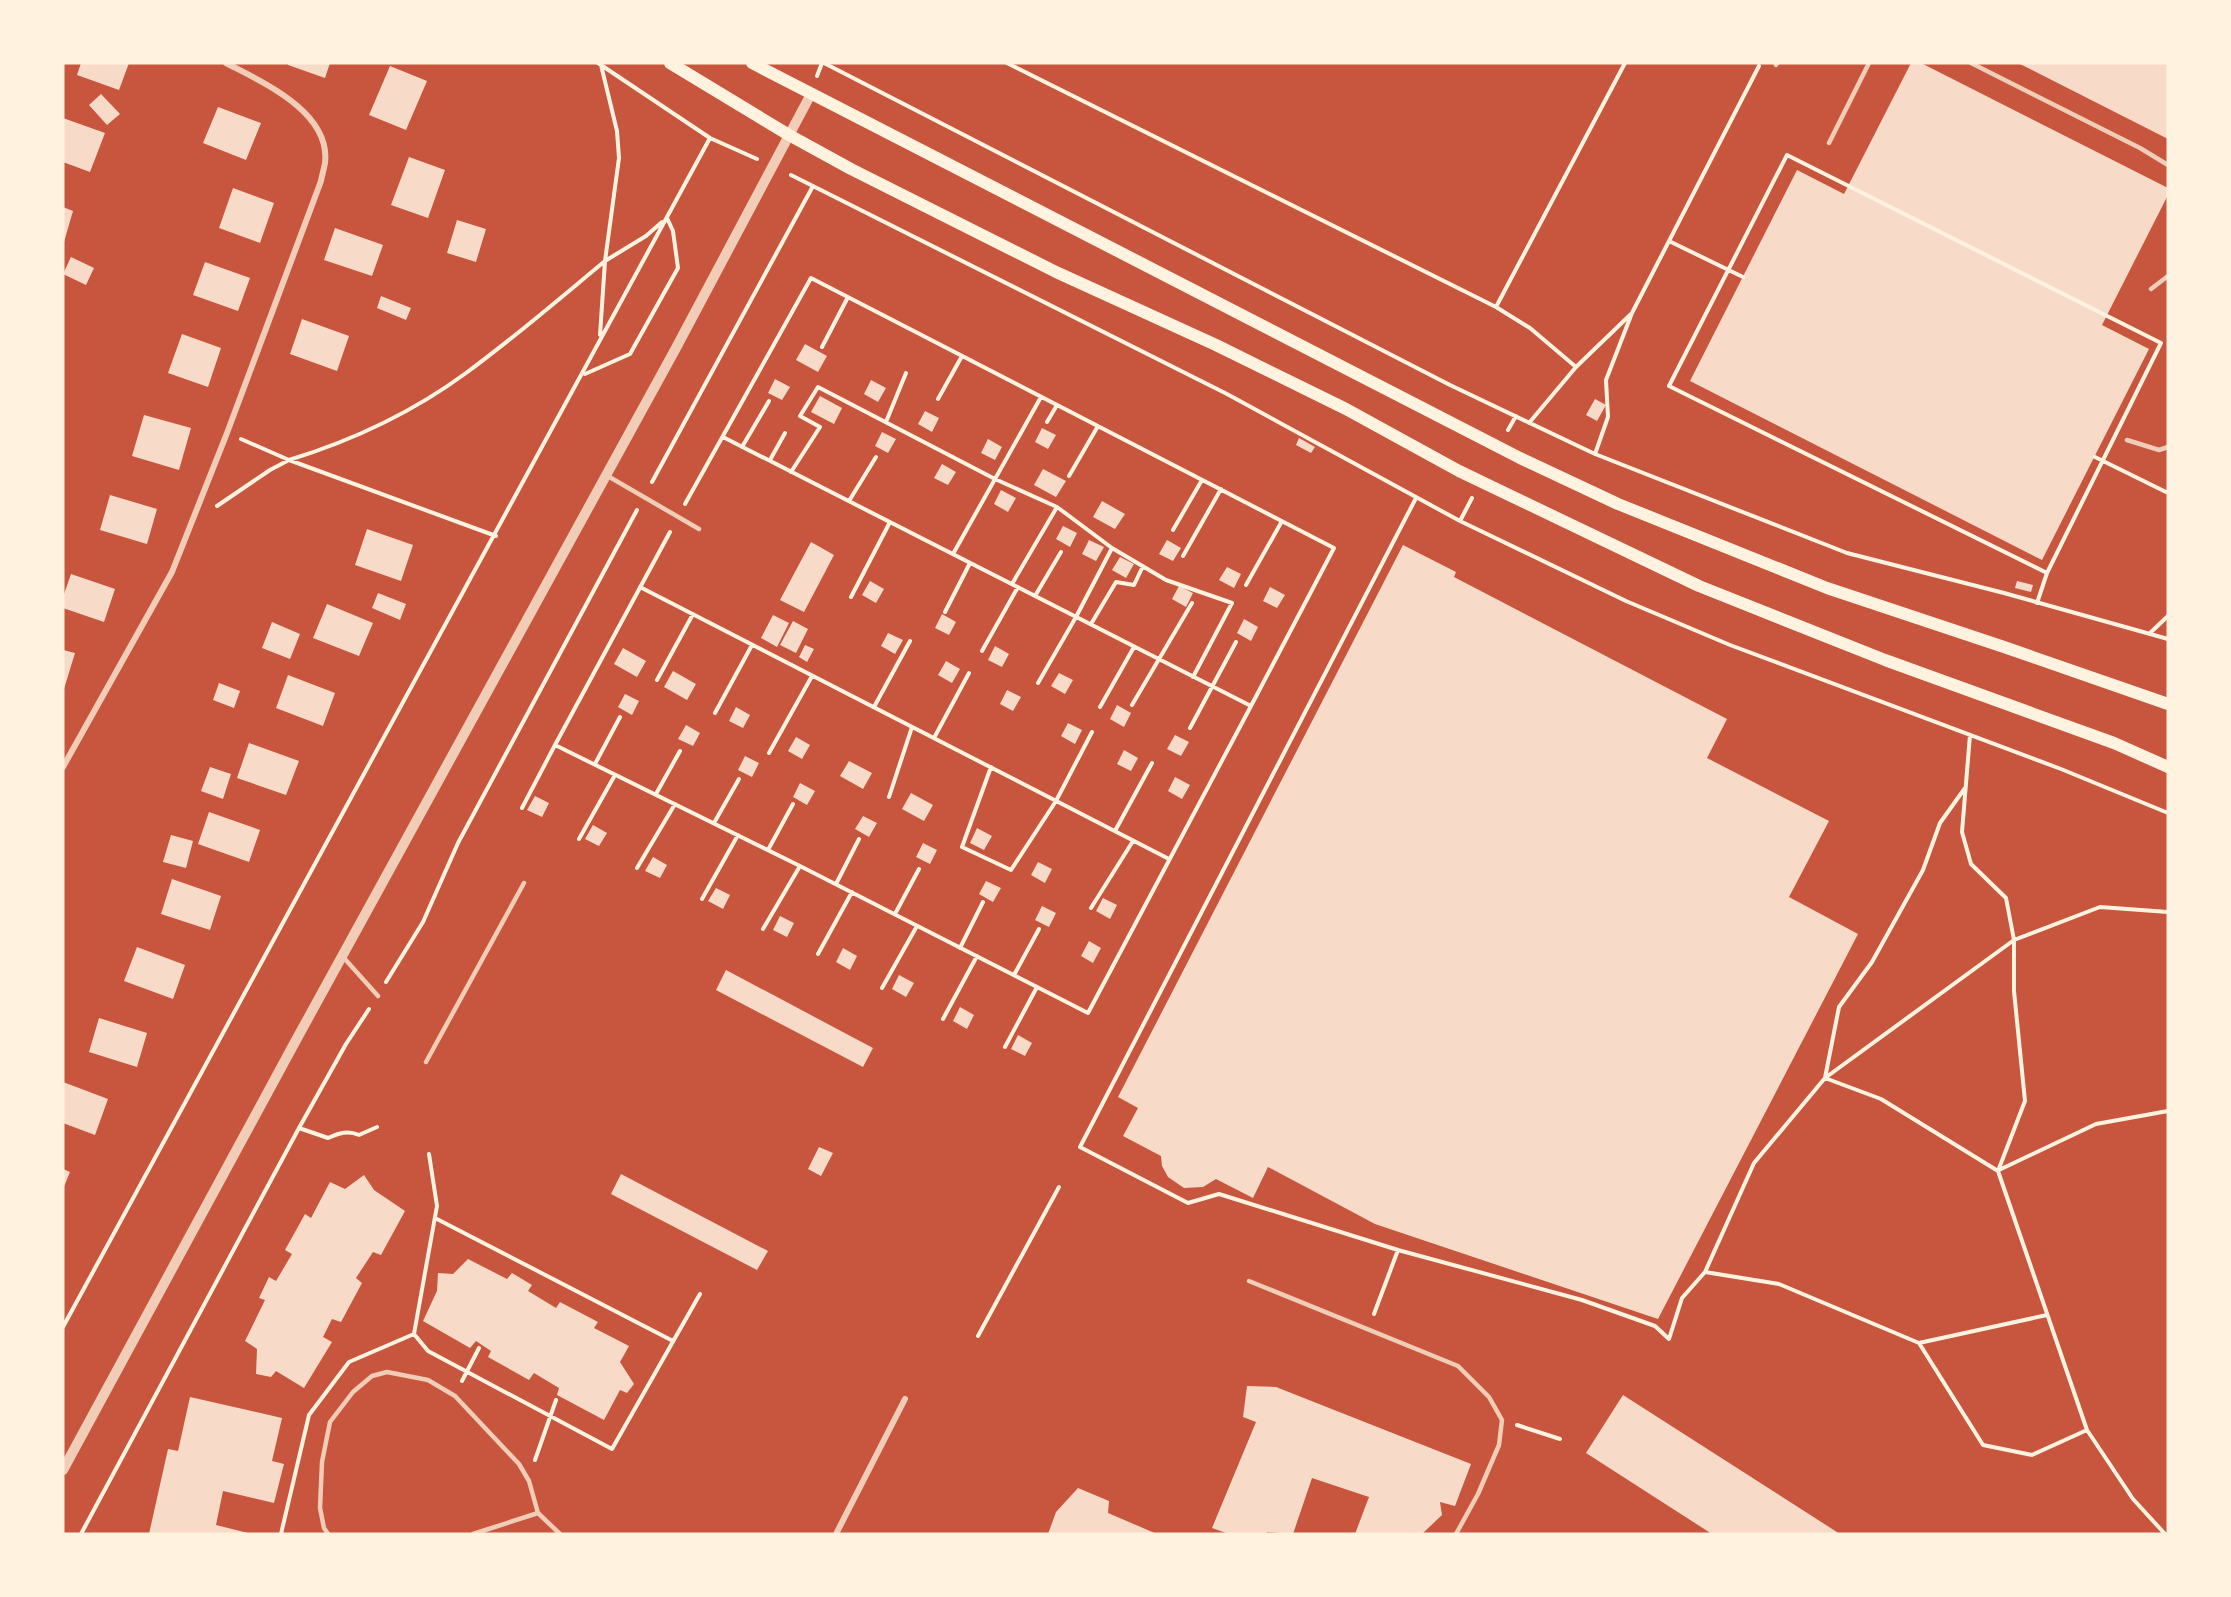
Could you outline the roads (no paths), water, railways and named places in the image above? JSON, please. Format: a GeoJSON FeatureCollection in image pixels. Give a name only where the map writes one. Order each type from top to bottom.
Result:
{"type":"FeatureCollection","features":[{"type":"Feature","properties":{"kind":"main road"},"geometry":{"type":"LineString","coordinates":[[670,63],[789,135],[861,175],[1056,272],[1216,345],[1346,409],[1459,471],[1699,586],[1885,660],[2166,764]]}},
{"type":"Feature","properties":{"kind":"main road"},"geometry":{"type":"LineString","coordinates":[[752,63],[1520,458],[1618,504],[1827,588],[2004,646],[2168,704]]}},
{"type":"Feature","properties":{"kind":"street"},"geometry":{"type":"LineString","coordinates":[[63,767],[172,572],[321,181],[325,161],[323,143],[315,125],[300,107],[284,95],[226,63]]}},
{"type":"Feature","properties":{"kind":"street"},"geometry":{"type":"LineString","coordinates":[[63,1470],[606,475],[811,94]]}},
{"type":"Feature","properties":{"kind":"street"},"geometry":{"type":"LineString","coordinates":[[836,1534],[905,1399]]}},
{"type":"Feature","properties":{"kind":"lane"},"geometry":{"type":"LineString","coordinates":[[1829,144],[1869,63]]}},
{"type":"Feature","properties":{"kind":"lane"},"geometry":{"type":"LineString","coordinates":[[1971,63],[2140,148],[2168,165]]}},
{"type":"Feature","properties":{"kind":"lane"},"geometry":{"type":"LineString","coordinates":[[2151,289],[2168,276]]}},
{"type":"Feature","properties":{"kind":"lane"},"geometry":{"type":"LineString","coordinates":[[2127,440],[2159,450],[2168,447]]}},
{"type":"Feature","properties":{"kind":"lane"},"geometry":{"type":"LineString","coordinates":[[606,475],[699,529]]}},
{"type":"Feature","properties":{"kind":"lane"},"geometry":{"type":"LineString","coordinates":[[426,1062],[524,883]]}},
{"type":"Feature","properties":{"kind":"lane"},"geometry":{"type":"LineString","coordinates":[[342,956],[378,996]]}},
{"type":"Feature","properties":{"kind":"lane"},"geometry":{"type":"LineString","coordinates":[[1249,1281],[1458,1366],[1489,1397],[1502,1420],[1499,1445],[1478,1494],[1456,1534]]}},
{"type":"Feature","properties":{"kind":"lane"},"geometry":{"type":"LineString","coordinates":[[328,1534],[324,1528],[320,1508],[322,1462],[330,1422],[353,1392],[372,1376],[387,1372],[428,1380],[455,1396],[519,1464],[529,1481],[537,1512],[560,1534]]}},
{"type":"Feature","properties":{"kind":"lane"},"geometry":{"type":"LineString","coordinates":[[473,1534],[537,1512]]}}]}
